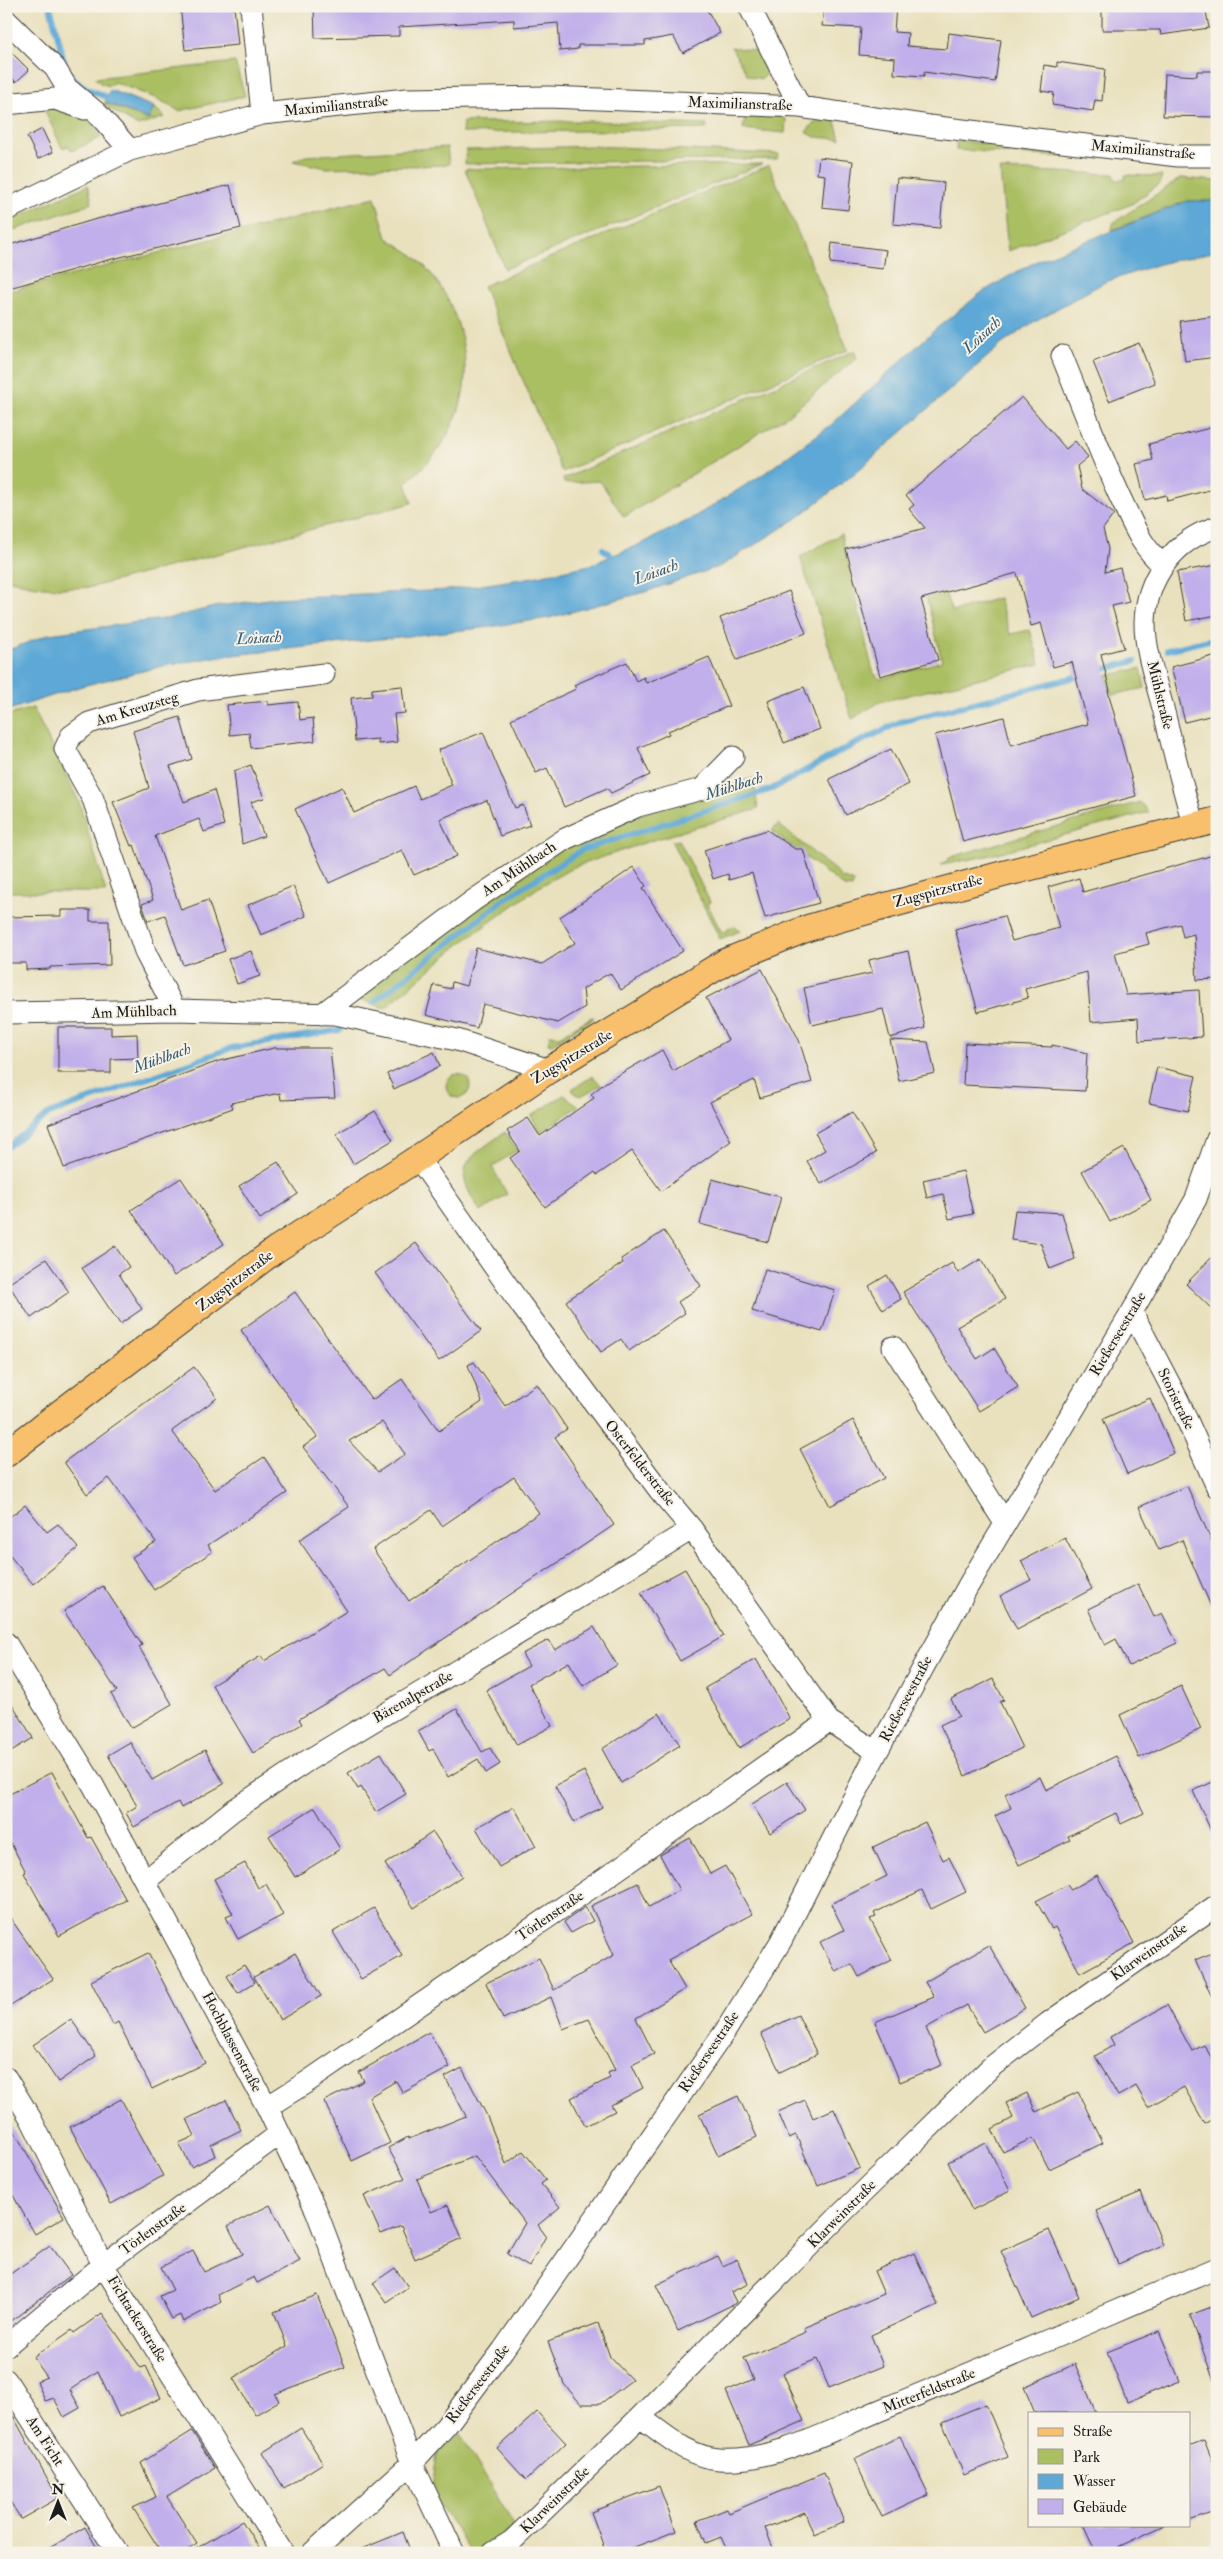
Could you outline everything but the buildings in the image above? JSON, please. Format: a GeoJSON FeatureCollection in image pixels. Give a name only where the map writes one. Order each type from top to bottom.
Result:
{"type":"FeatureCollection","features":[{"type":"Feature","properties":{"kind":"main road","name":"Zugspitzstraße"},"geometry":{"type":"LineString","coordinates":[[6,1454],[275,1250],[418,1158],[549,1070],[725,962],[808,928],[1003,874],[1205,823]]}},
{"type":"Feature","properties":{"kind":"street","name":"Maximilianstraße"},"geometry":{"type":"LineString","coordinates":[[251,6],[262,114]]}},
{"type":"Feature","properties":{"kind":"street"},"geometry":{"type":"LineString","coordinates":[[748,6],[800,107]]}},
{"type":"Feature","properties":{"kind":"street"},"geometry":{"type":"LineString","coordinates":[[6,20],[55,68],[67,88],[97,113],[130,150]]}},
{"type":"Feature","properties":{"kind":"street","name":"Maximilianstraße"},"geometry":{"type":"LineString","coordinates":[[6,210],[130,150],[262,114],[378,101],[456,97],[548,97],[800,107],[928,126],[1178,156],[1217,156]]}},
{"type":"Feature","properties":{"kind":"street"},"geometry":{"type":"LineString","coordinates":[[6,104],[55,99],[97,113]]}},
{"type":"Feature","properties":{"kind":"street"},"geometry":{"type":"LineString","coordinates":[[1062,356],[1104,462],[1141,541],[1151,556],[1163,565]]}},
{"type":"Feature","properties":{"kind":"street","name":"Mühlstraße"},"geometry":{"type":"LineString","coordinates":[[1205,823],[1150,655],[1145,624],[1147,602],[1153,582],[1163,565],[1186,542],[1200,532],[1217,527]]}},
{"type":"Feature","properties":{"kind":"street","name":"Am Kreuzsteg"},"geometry":{"type":"LineString","coordinates":[[175,1010],[146,954],[93,799],[65,748],[71,736],[89,723],[198,690],[324,674]]}},
{"type":"Feature","properties":{"kind":"street","name":"Am Mühlbach"},"geometry":{"type":"LineString","coordinates":[[328,1014],[474,900],[565,839],[638,806],[702,789],[733,757]]}},
{"type":"Feature","properties":{"kind":"street","name":"Am Mühlbach"},"geometry":{"type":"LineString","coordinates":[[6,1013],[175,1010],[328,1014],[457,1040],[549,1070]]}},
{"type":"Feature","properties":{"kind":"street","name":"Rießerseestraße"},"geometry":{"type":"LineString","coordinates":[[312,2553],[412,2463],[446,2426],[503,2350],[726,2030],[781,1941],[877,1752],[968,1586],[1132,1312],[1196,1199],[1217,1139]]}},
{"type":"Feature","properties":{"kind":"street","name":"Osterfelderstraße"},"geometry":{"type":"LineString","coordinates":[[418,1158],[521,1305],[660,1491],[692,1529],[829,1721],[877,1752]]}},
{"type":"Feature","properties":{"kind":"street","name":"Storistraße"},"geometry":{"type":"LineString","coordinates":[[1132,1312],[1178,1400],[1217,1487]]}},
{"type":"Feature","properties":{"kind":"street"},"geometry":{"type":"LineString","coordinates":[[893,1347],[1005,1523]]}},
{"type":"Feature","properties":{"kind":"street","name":"Bärenalpstraße"},"geometry":{"type":"LineString","coordinates":[[145,1881],[232,1811],[307,1761],[692,1529]]}},
{"type":"Feature","properties":{"kind":"street","name":"Hochblassenstraße"},"geometry":{"type":"LineString","coordinates":[[6,1643],[93,1785],[267,2107],[278,2135],[316,2210],[412,2463]]}},
{"type":"Feature","properties":{"kind":"street","name":"Törlenstraße"},"geometry":{"type":"LineString","coordinates":[[267,2107],[602,1881],[829,1721]]}},
{"type":"Feature","properties":{"kind":"street","name":"Klarweinstraße"},"geometry":{"type":"LineString","coordinates":[[493,2553],[512,2541],[640,2417],[833,2222],[990,2068],[1048,2023],[1217,1905]]}},
{"type":"Feature","properties":{"kind":"street","name":"Fichtackerstraße"},"geometry":{"type":"LineString","coordinates":[[6,2078],[31,2119],[103,2265],[283,2553]]}},
{"type":"Feature","properties":{"kind":"street","name":"Törlenstraße"},"geometry":{"type":"LineString","coordinates":[[6,2346],[103,2265],[278,2135]]}},
{"type":"Feature","properties":{"kind":"street","name":"Mitterfeldstraße"},"geometry":{"type":"LineString","coordinates":[[640,2417],[691,2453],[718,2459],[751,2459],[794,2445],[983,2369],[1217,2268]]}},
{"type":"Feature","properties":{"kind":"street","name":"Am Ficht"},"geometry":{"type":"LineString","coordinates":[[6,2380],[118,2553]]}},
{"type":"Feature","properties":{"kind":"street"},"geometry":{"type":"LineString","coordinates":[[412,2463],[454,2553]]}},
{"type":"Feature","properties":{"kind":"green space"},"geometry":{"type":"Polygon","coordinates":[[[731,47],[756,51],[767,58],[767,71],[762,79],[748,76],[731,47]]]}},
{"type":"Feature","properties":{"kind":"green space"},"geometry":{"type":"Polygon","coordinates":[[[235,62],[245,96],[179,111],[158,99],[114,82],[109,86],[100,83],[95,78],[235,62]]]}},
{"type":"Feature","properties":{"kind":"green space"},"geometry":{"type":"Polygon","coordinates":[[[105,103],[148,120],[154,107],[165,117],[138,126],[103,105],[105,103]]]}},
{"type":"Feature","properties":{"kind":"green space"},"geometry":{"type":"Polygon","coordinates":[[[43,106],[83,112],[102,137],[72,151],[69,146],[62,148],[43,106]]]}},
{"type":"Feature","properties":{"kind":"green space"},"geometry":{"type":"Polygon","coordinates":[[[747,111],[779,113],[786,119],[785,133],[743,129],[747,111]]]}},
{"type":"Feature","properties":{"kind":"green space"},"geometry":{"type":"Polygon","coordinates":[[[834,117],[840,139],[815,137],[806,132],[813,124],[834,117]]]}},
{"type":"Feature","properties":{"kind":"green space"},"geometry":{"type":"Polygon","coordinates":[[[590,121],[707,125],[706,129],[462,133],[463,122],[590,121]]]}},
{"type":"Feature","properties":{"kind":"green space"},"geometry":{"type":"Polygon","coordinates":[[[956,140],[1065,153],[1064,157],[956,150],[956,140]]]}},
{"type":"Feature","properties":{"kind":"green space"},"geometry":{"type":"Polygon","coordinates":[[[593,146],[779,154],[777,159],[465,164],[466,150],[593,146]]]}},
{"type":"Feature","properties":{"kind":"green space"},"geometry":{"type":"Polygon","coordinates":[[[447,147],[449,164],[445,165],[327,168],[293,161],[306,156],[447,147]]]}},
{"type":"Feature","properties":{"kind":"green space"},"geometry":{"type":"Polygon","coordinates":[[[762,164],[505,269],[465,169],[762,164]]]}},
{"type":"Feature","properties":{"kind":"green space"},"geometry":{"type":"Polygon","coordinates":[[[769,165],[848,350],[562,472],[483,286],[769,165]]]}},
{"type":"Feature","properties":{"kind":"green space"},"geometry":{"type":"Polygon","coordinates":[[[1000,170],[1114,174],[1115,180],[1125,180],[1125,175],[1162,176],[1159,184],[1132,204],[1008,251],[1000,170]]]}},
{"type":"Feature","properties":{"kind":"green space"},"geometry":{"type":"Polygon","coordinates":[[[1181,178],[1217,181],[1217,201],[1187,201],[1112,230],[1113,223],[1181,178]]]}},
{"type":"Feature","properties":{"kind":"green space"},"geometry":{"type":"Polygon","coordinates":[[[88,185],[92,203],[6,233],[6,222],[88,185]]]}},
{"type":"Feature","properties":{"kind":"green space"},"geometry":{"type":"Polygon","coordinates":[[[375,197],[387,238],[409,252],[426,268],[452,308],[460,331],[464,355],[465,378],[461,402],[449,433],[439,449],[406,483],[412,503],[92,587],[48,587],[17,582],[6,578],[6,292],[375,197]]]}},
{"type":"Feature","properties":{"kind":"green space"},"geometry":{"type":"Polygon","coordinates":[[[854,351],[857,358],[788,415],[624,517],[600,481],[564,483],[563,479],[854,351]]]}},
{"type":"Feature","properties":{"kind":"green space"},"geometry":{"type":"Polygon","coordinates":[[[841,534],[873,672],[880,679],[942,661],[912,538],[937,571],[952,612],[999,598],[1010,634],[1030,630],[1040,664],[880,702],[852,719],[800,557],[841,534]]]}},
{"type":"Feature","properties":{"kind":"green space"},"geometry":{"type":"Polygon","coordinates":[[[1141,668],[1145,688],[1112,695],[1106,676],[1141,668]]]}},
{"type":"Feature","properties":{"kind":"green space"},"geometry":{"type":"Polygon","coordinates":[[[33,708],[79,802],[106,892],[6,892],[6,716],[33,708]]]}},
{"type":"Feature","properties":{"kind":"green space"},"geometry":{"type":"Polygon","coordinates":[[[753,778],[758,809],[650,841],[574,867],[539,887],[461,943],[385,1008],[352,997],[573,841],[673,802],[753,778]]]}},
{"type":"Feature","properties":{"kind":"green space"},"geometry":{"type":"Polygon","coordinates":[[[1140,802],[1149,812],[987,856],[941,865],[951,857],[1140,802]]]}},
{"type":"Feature","properties":{"kind":"green space"},"geometry":{"type":"Polygon","coordinates":[[[778,824],[837,872],[840,877],[854,882],[852,888],[844,887],[772,831],[778,824]]]}},
{"type":"Feature","properties":{"kind":"green space"},"geometry":{"type":"Polygon","coordinates":[[[679,840],[710,902],[707,904],[722,933],[734,926],[740,931],[720,939],[672,842],[679,840]]]}},
{"type":"Feature","properties":{"kind":"green space"},"geometry":{"type":"Polygon","coordinates":[[[592,1017],[594,1018],[552,1044],[548,1043],[550,1035],[559,1036],[592,1017]]]}},
{"type":"Feature","properties":{"kind":"green space"},"geometry":{"type":"Polygon","coordinates":[[[458,1074],[466,1078],[470,1086],[466,1094],[458,1098],[450,1094],[446,1086],[450,1078],[458,1074]]]}},
{"type":"Feature","properties":{"kind":"green space"},"geometry":{"type":"Polygon","coordinates":[[[593,1076],[601,1085],[581,1096],[575,1094],[572,1089],[593,1076]]]}},
{"type":"Feature","properties":{"kind":"green space"},"geometry":{"type":"Polygon","coordinates":[[[564,1095],[579,1106],[540,1132],[531,1116],[564,1095]]]}},
{"type":"Feature","properties":{"kind":"green space"},"geometry":{"type":"Polygon","coordinates":[[[505,1132],[517,1150],[492,1167],[507,1194],[481,1212],[471,1197],[466,1184],[464,1174],[466,1166],[480,1150],[505,1132]]]}},
{"type":"Feature","properties":{"kind":"green space"},"geometry":{"type":"Polygon","coordinates":[[[460,2434],[515,2527],[477,2553],[471,2553],[431,2491],[438,2450],[460,2434]]]}},
{"type":"Feature","properties":{"kind":"water"},"geometry":{"type":"Polygon","coordinates":[[[110,90],[154,107],[149,119],[105,102],[110,90]]]}},
{"type":"Feature","properties":{"kind":"water","name":"Loisach"},"geometry":{"type":"Polygon","coordinates":[[[1187,201],[1217,201],[1217,251],[1159,264],[1105,282],[1035,321],[1002,344],[854,474],[796,519],[721,566],[645,592],[549,618],[482,628],[224,656],[167,665],[82,686],[6,711],[6,651],[49,634],[170,618],[214,607],[275,598],[449,590],[533,577],[590,565],[647,541],[689,520],[762,475],[831,425],[937,328],[981,293],[1039,260],[1187,201]]]}},
{"type":"Feature","properties":{"kind":"waterway"},"geometry":{"type":"LineString","coordinates":[[50,6],[65,65]]}},
{"type":"Feature","properties":{"kind":"waterway"},"geometry":{"type":"LineString","coordinates":[[70,74],[84,87],[114,100]]}},
{"type":"Feature","properties":{"kind":"waterway"},"geometry":{"type":"LineString","coordinates":[[603,549],[617,560]]}},
{"type":"Feature","properties":{"kind":"waterway","name":"Mühlbach"},"geometry":{"type":"LineString","coordinates":[[1167,650],[1217,638]]}},
{"type":"Feature","properties":{"kind":"waterway","name":"Mühlbach"},"geometry":{"type":"LineString","coordinates":[[1098,671],[1135,661]]}},
{"type":"Feature","properties":{"kind":"waterway","name":"Mühlbach"},"geometry":{"type":"LineString","coordinates":[[374,1002],[506,898],[582,850],[772,789],[843,750],[900,722],[1083,675]]}},
{"type":"Feature","properties":{"kind":"waterway","name":"Mühlbach"},"geometry":{"type":"LineString","coordinates":[[6,1148],[49,1114],[231,1048],[340,1030]]}}]}
